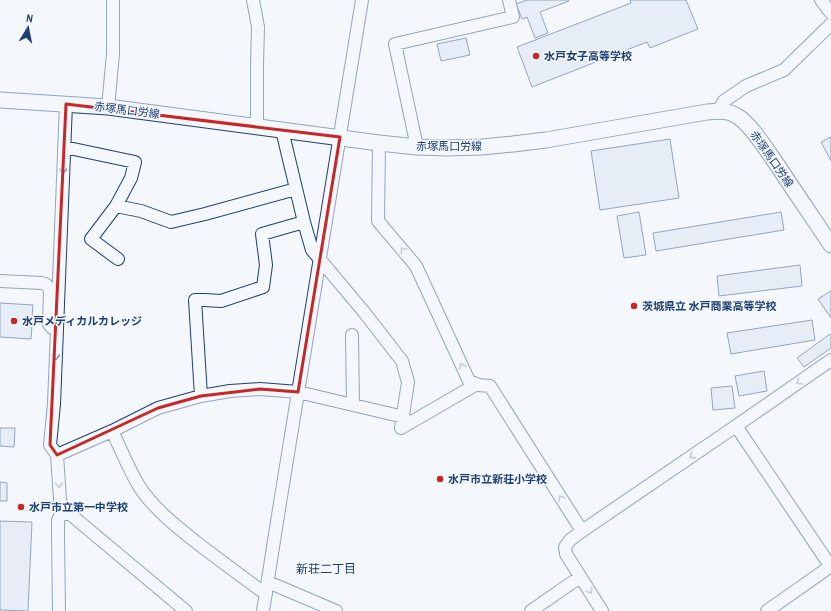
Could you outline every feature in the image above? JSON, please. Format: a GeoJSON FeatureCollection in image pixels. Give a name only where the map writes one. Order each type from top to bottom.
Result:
{"type":"FeatureCollection","features":[{"type":"Feature","properties":{"kind":"main road","name":"赤塚馬口労線"},"geometry":{"type":"LineString","coordinates":[[0,100],[108,107],[379,143],[416,147],[447,148],[482,147],[539,141],[699,113],[718,111],[727,112],[737,115],[748,124],[831,245]]}},
{"type":"Feature","properties":{"kind":"street"},"geometry":{"type":"LineString","coordinates":[[108,107],[113,54],[113,0]]}},
{"type":"Feature","properties":{"kind":"street"},"geometry":{"type":"LineString","coordinates":[[253,0],[258,27],[257,127]]}},
{"type":"Feature","properties":{"kind":"street"},"geometry":{"type":"LineString","coordinates":[[263,611],[362,0]]}},
{"type":"Feature","properties":{"kind":"street"},"geometry":{"type":"LineString","coordinates":[[416,147],[395,44],[513,17],[509,0]]}},
{"type":"Feature","properties":{"kind":"street"},"geometry":{"type":"LineString","coordinates":[[821,0],[831,14]]}},
{"type":"Feature","properties":{"kind":"street"},"geometry":{"type":"LineString","coordinates":[[718,111],[724,101],[746,86],[784,70],[831,24]]}},
{"type":"Feature","properties":{"kind":"street"},"geometry":{"type":"LineString","coordinates":[[59,611],[58,520],[61,514],[56,455],[50,445],[54,404],[66,104]]}},
{"type":"Feature","properties":{"kind":"street"},"geometry":{"type":"LineString","coordinates":[[282,130],[312,250],[364,312],[402,361],[408,382],[403,422]]}},
{"type":"Feature","properties":{"kind":"street"},"geometry":{"type":"LineString","coordinates":[[379,143],[378,221],[416,266],[469,382],[490,386],[582,531]]}},
{"type":"Feature","properties":{"kind":"street"},"geometry":{"type":"LineString","coordinates":[[64,147],[135,162],[131,178],[116,206],[91,239],[118,259]]}},
{"type":"Feature","properties":{"kind":"street"},"geometry":{"type":"LineString","coordinates":[[116,206],[140,210],[171,222],[296,189]]}},
{"type":"Feature","properties":{"kind":"street"},"geometry":{"type":"LineString","coordinates":[[201,396],[194,300],[221,302],[263,287],[266,265],[262,234],[304,222]]}},
{"type":"Feature","properties":{"kind":"street"},"geometry":{"type":"LineString","coordinates":[[0,281],[46,284],[50,291],[49,324],[52,328],[57,328]]}},
{"type":"Feature","properties":{"kind":"street"},"geometry":{"type":"LineString","coordinates":[[352,335],[353,404]]}},
{"type":"Feature","properties":{"kind":"street"},"geometry":{"type":"LineString","coordinates":[[602,611],[566,554],[565,547],[570,540],[831,360]]}},
{"type":"Feature","properties":{"kind":"street"},"geometry":{"type":"LineString","coordinates":[[56,455],[112,431],[158,408],[201,396],[230,391],[260,389],[298,392],[353,404],[403,422],[477,384]]}},
{"type":"Feature","properties":{"kind":"street"},"geometry":{"type":"LineString","coordinates":[[736,426],[831,566],[768,611]]}},
{"type":"Feature","properties":{"kind":"street"},"geometry":{"type":"LineString","coordinates":[[112,431],[140,487],[163,514],[179,529],[233,570],[267,588],[336,611]]}},
{"type":"Feature","properties":{"kind":"street"},"geometry":{"type":"LineString","coordinates":[[61,514],[70,514],[186,611]]}},
{"type":"Feature","properties":{"kind":"street"},"geometry":{"type":"LineString","coordinates":[[531,611],[580,576]]}},
{"type":"Feature","properties":{"kind":"highlighted area"},"geometry":{"type":"Polygon","coordinates":[[[66,104],[340,137],[298,392],[260,389],[201,396],[158,408],[57,455],[50,445],[66,104]]]}},
{"type":"Feature","properties":{"kind":"building"},"geometry":{"type":"Polygon","coordinates":[[[527,0],[569,1],[540,12],[548,33],[535,38],[527,17],[522,19],[516,4],[527,0]]]}},
{"type":"Feature","properties":{"kind":"building"},"geometry":{"type":"Polygon","coordinates":[[[630,0],[686,0],[698,29],[650,48],[647,42],[532,87],[517,47],[631,3],[630,0]]]}},
{"type":"Feature","properties":{"kind":"building"},"geometry":{"type":"Polygon","coordinates":[[[466,38],[470,55],[441,61],[437,44],[466,38]]]}},
{"type":"Feature","properties":{"kind":"building"},"geometry":{"type":"Polygon","coordinates":[[[831,137],[831,161],[821,142],[831,137]]]}},
{"type":"Feature","properties":{"kind":"building"},"geometry":{"type":"Polygon","coordinates":[[[670,139],[679,198],[600,210],[591,151],[670,139]]]}},
{"type":"Feature","properties":{"kind":"building"},"geometry":{"type":"Polygon","coordinates":[[[639,212],[646,255],[624,258],[617,216],[639,212]]]}},
{"type":"Feature","properties":{"kind":"building"},"geometry":{"type":"Polygon","coordinates":[[[781,212],[784,230],[656,251],[653,233],[781,212]]]}},
{"type":"Feature","properties":{"kind":"building"},"geometry":{"type":"Polygon","coordinates":[[[800,265],[802,286],[719,296],[717,276],[800,265]]]}},
{"type":"Feature","properties":{"kind":"building"},"geometry":{"type":"Polygon","coordinates":[[[831,291],[831,318],[818,299],[831,291]]]}},
{"type":"Feature","properties":{"kind":"building","name":"水戸メディカルカレッジ"},"geometry":{"type":"Polygon","coordinates":[[[0,303],[33,305],[32,318],[29,317],[29,325],[32,325],[31,339],[0,337],[0,303]]]}},
{"type":"Feature","properties":{"kind":"building"},"geometry":{"type":"Polygon","coordinates":[[[812,320],[815,340],[731,354],[727,333],[812,320]]]}},
{"type":"Feature","properties":{"kind":"building"},"geometry":{"type":"Polygon","coordinates":[[[830,334],[831,348],[804,367],[797,358],[830,334]]]}},
{"type":"Feature","properties":{"kind":"building"},"geometry":{"type":"Polygon","coordinates":[[[764,371],[767,391],[739,396],[735,376],[764,371]]]}},
{"type":"Feature","properties":{"kind":"building"},"geometry":{"type":"Polygon","coordinates":[[[732,386],[735,408],[713,410],[711,388],[732,386]]]}},
{"type":"Feature","properties":{"kind":"building"},"geometry":{"type":"Polygon","coordinates":[[[0,428],[15,428],[14,447],[0,446],[0,428]]]}},
{"type":"Feature","properties":{"kind":"building"},"geometry":{"type":"Polygon","coordinates":[[[0,482],[7,483],[7,501],[0,501],[0,482]]]}},
{"type":"Feature","properties":{"kind":"building"},"geometry":{"type":"Polygon","coordinates":[[[0,521],[32,522],[28,611],[0,610],[0,521]]]}},
{"type":"Feature","properties":{"kind":"place","name":"水戸女子高等学校"},"geometry":{"type":"Point","coordinates":[536,56]}},
{"type":"Feature","properties":{"kind":"place","name":"茨城県立 水戸商業高等学校"},"geometry":{"type":"Point","coordinates":[634,306]}},
{"type":"Feature","properties":{"kind":"place","name":"水戸メディカルカレッジ"},"geometry":{"type":"Point","coordinates":[14,321]}},
{"type":"Feature","properties":{"kind":"place","name":"水戸市立新荘小学校"},"geometry":{"type":"Point","coordinates":[440,479]}},
{"type":"Feature","properties":{"kind":"place","name":"水戸市立第一中学校"},"geometry":{"type":"Point","coordinates":[21,507]}},
{"type":"Feature","properties":{"kind":"district","name":"新荘二丁目"},"geometry":{"type":"Point","coordinates":[326,569]}}]}
